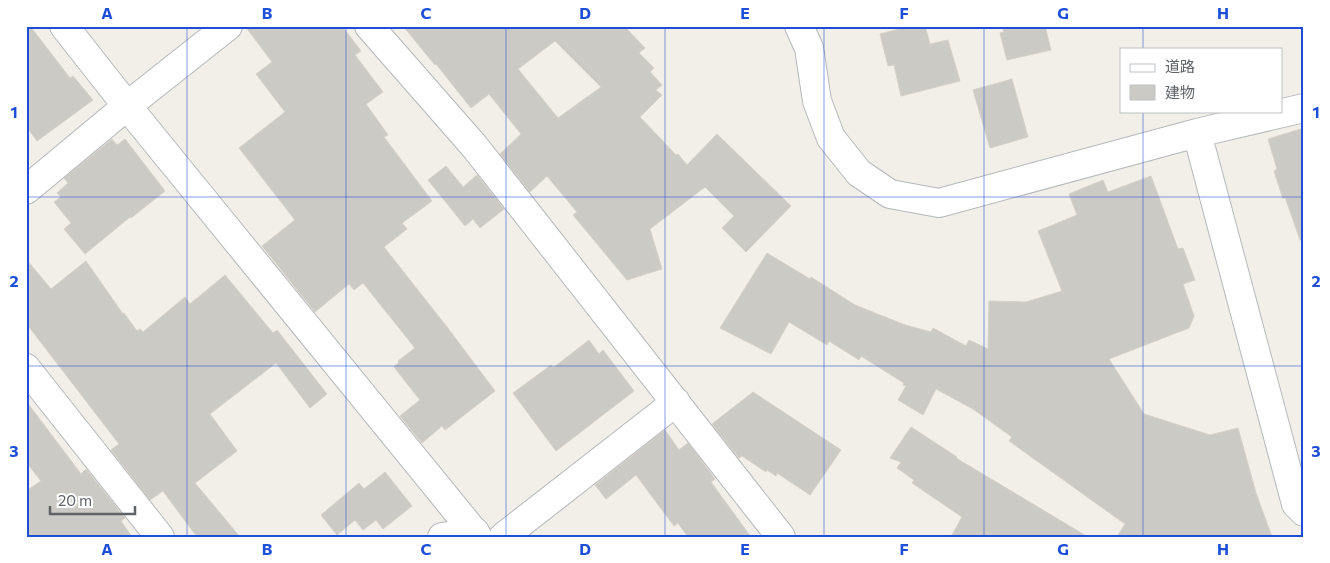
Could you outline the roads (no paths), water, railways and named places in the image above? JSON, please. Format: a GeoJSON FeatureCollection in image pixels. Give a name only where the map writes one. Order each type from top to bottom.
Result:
{"type":"FeatureCollection","features":[{"type":"Feature","properties":{"kind":"street"},"geometry":{"type":"LineString","coordinates":[[64,26],[476,534]]}},
{"type":"Feature","properties":{"kind":"street"},"geometry":{"type":"LineString","coordinates":[[26,190],[127,106],[228,26]]}},
{"type":"Feature","properties":{"kind":"street"},"geometry":{"type":"LineString","coordinates":[[369,26],[475,147],[781,537]]}},
{"type":"Feature","properties":{"kind":"street"},"geometry":{"type":"LineString","coordinates":[[801,27],[809,48],[817,101],[831,138],[860,173],[890,194],[939,203],[1197,133],[1304,108]]}},
{"type":"Feature","properties":{"kind":"street"},"geometry":{"type":"LineString","coordinates":[[1197,133],[1296,504],[1304,512]]}},
{"type":"Feature","properties":{"kind":"street"},"geometry":{"type":"LineString","coordinates":[[26,368],[35,395],[160,537]]}},
{"type":"Feature","properties":{"kind":"street"},"geometry":{"type":"LineString","coordinates":[[503,537],[676,402]]}},
{"type":"Feature","properties":{"kind":"street"},"geometry":{"type":"LineString","coordinates":[[442,537],[476,534]]}}]}
